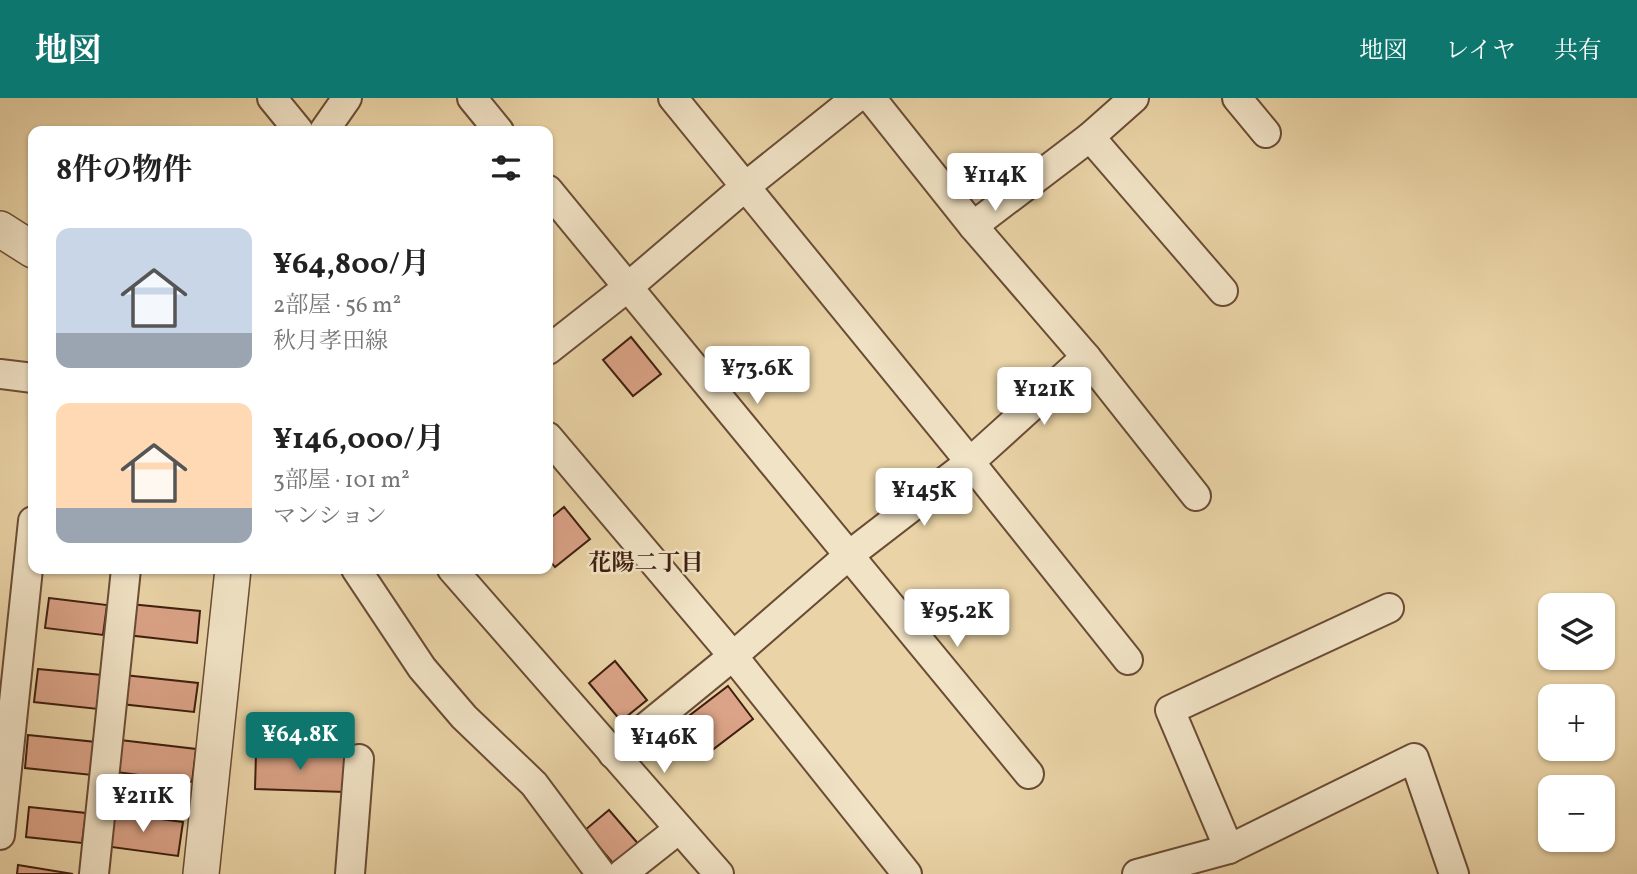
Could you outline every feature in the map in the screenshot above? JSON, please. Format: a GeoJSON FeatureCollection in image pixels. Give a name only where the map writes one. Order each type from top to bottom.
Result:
{"type":"FeatureCollection","features":[{"type":"Feature","properties":{"kind":"street"},"geometry":{"type":"LineString","coordinates":[[272,98],[295,126]]}},
{"type":"Feature","properties":{"kind":"street"},"geometry":{"type":"LineString","coordinates":[[327,126],[347,98]]}},
{"type":"Feature","properties":{"kind":"street"},"geometry":{"type":"LineString","coordinates":[[472,98],[495,126]]}},
{"type":"Feature","properties":{"kind":"street"},"geometry":{"type":"LineString","coordinates":[[673,98],[1128,660]]}},
{"type":"Feature","properties":{"kind":"street"},"geometry":{"type":"LineString","coordinates":[[553,346],[856,98]]}},
{"type":"Feature","properties":{"kind":"street"},"geometry":{"type":"LineString","coordinates":[[871,98],[973,226],[1086,357],[1196,496]]}},
{"type":"Feature","properties":{"kind":"street"},"geometry":{"type":"LineString","coordinates":[[973,226],[1090,137],[1134,98]]}},
{"type":"Feature","properties":{"kind":"street"},"geometry":{"type":"LineString","coordinates":[[1237,98],[1266,132]]}},
{"type":"Feature","properties":{"kind":"street"},"geometry":{"type":"LineString","coordinates":[[1090,137],[1223,291]]}},
{"type":"Feature","properties":{"kind":"street"},"geometry":{"type":"LineString","coordinates":[[553,196],[1029,774]]}},
{"type":"Feature","properties":{"kind":"street"},"geometry":{"type":"LineString","coordinates":[[0,229],[28,247]]}},
{"type":"Feature","properties":{"kind":"street"},"geometry":{"type":"LineString","coordinates":[[613,754],[733,656],[848,556],[970,462],[1086,357]]}},
{"type":"Feature","properties":{"kind":"street"},"geometry":{"type":"LineString","coordinates":[[0,373],[28,377]]}},
{"type":"Feature","properties":{"kind":"street"},"geometry":{"type":"LineString","coordinates":[[553,443],[733,656],[906,874]]}},
{"type":"Feature","properties":{"kind":"street"},"geometry":{"type":"LineString","coordinates":[[0,835],[28,569]]}},
{"type":"Feature","properties":{"kind":"street"},"geometry":{"type":"LineString","coordinates":[[94,874],[125,574]]}},
{"type":"Feature","properties":{"kind":"street"},"geometry":{"type":"LineString","coordinates":[[201,874],[232,574]]}},
{"type":"Feature","properties":{"kind":"street"},"geometry":{"type":"LineString","coordinates":[[359,574],[422,668],[464,717],[534,784],[601,874]]}},
{"type":"Feature","properties":{"kind":"street"},"geometry":{"type":"LineString","coordinates":[[456,574],[719,874]]}},
{"type":"Feature","properties":{"kind":"street"},"geometry":{"type":"LineString","coordinates":[[1230,849],[1170,710],[1389,608]]}},
{"type":"Feature","properties":{"kind":"street"},"geometry":{"type":"LineString","coordinates":[[1137,874],[1230,849],[1415,758],[1454,874]]}},
{"type":"Feature","properties":{"kind":"street"},"geometry":{"type":"LineString","coordinates":[[350,874],[359,759]]}},
{"type":"Feature","properties":{"kind":"street"},"geometry":{"type":"LineString","coordinates":[[622,874],[679,829]]}},
{"type":"Feature","properties":{"kind":"building"},"geometry":{"type":"Polygon","coordinates":[[[631,337],[661,374],[633,396],[603,360],[631,337]]]}},
{"type":"Feature","properties":{"kind":"building"},"geometry":{"type":"Polygon","coordinates":[[[564,507],[590,539],[555,567],[553,564],[553,516],[564,507]]]}},
{"type":"Feature","properties":{"kind":"building"},"geometry":{"type":"Polygon","coordinates":[[[49,598],[107,605],[103,635],[45,628],[49,598]]]}},
{"type":"Feature","properties":{"kind":"building"},"geometry":{"type":"Polygon","coordinates":[[[130,604],[200,611],[197,643],[127,635],[130,604]]]}},
{"type":"Feature","properties":{"kind":"building"},"geometry":{"type":"Polygon","coordinates":[[[615,661],[647,700],[621,721],[589,683],[615,661]]]}},
{"type":"Feature","properties":{"kind":"building"},"geometry":{"type":"Polygon","coordinates":[[[38,669],[102,675],[98,709],[34,702],[38,669]]]}},
{"type":"Feature","properties":{"kind":"building"},"geometry":{"type":"Polygon","coordinates":[[[124,675],[198,683],[194,712],[121,704],[124,675]]]}},
{"type":"Feature","properties":{"kind":"building"},"geometry":{"type":"Polygon","coordinates":[[[728,686],[753,719],[707,754],[681,722],[728,686]]]}},
{"type":"Feature","properties":{"kind":"building"},"geometry":{"type":"Polygon","coordinates":[[[28,735],[96,742],[92,775],[25,768],[28,735]]]}},
{"type":"Feature","properties":{"kind":"building"},"geometry":{"type":"Polygon","coordinates":[[[120,740],[196,749],[192,782],[116,772],[120,740]]]}},
{"type":"Feature","properties":{"kind":"building"},"geometry":{"type":"Polygon","coordinates":[[[256,753],[345,755],[345,792],[255,789],[256,753]]]}},
{"type":"Feature","properties":{"kind":"building"},"geometry":{"type":"Polygon","coordinates":[[[29,807],[86,813],[82,843],[26,837],[29,807]]]}},
{"type":"Feature","properties":{"kind":"building"},"geometry":{"type":"Polygon","coordinates":[[[609,810],[641,847],[617,868],[585,830],[609,810]]]}},
{"type":"Feature","properties":{"kind":"building"},"geometry":{"type":"Polygon","coordinates":[[[108,812],[183,822],[178,856],[104,846],[108,812]]]}},
{"type":"Feature","properties":{"kind":"building"},"geometry":{"type":"Polygon","coordinates":[[[18,865],[73,874],[17,874],[18,865]]]}},
{"type":"Feature","properties":{"kind":"district","name":"花陽二丁目"},"geometry":{"type":"Point","coordinates":[646,562]}}]}
